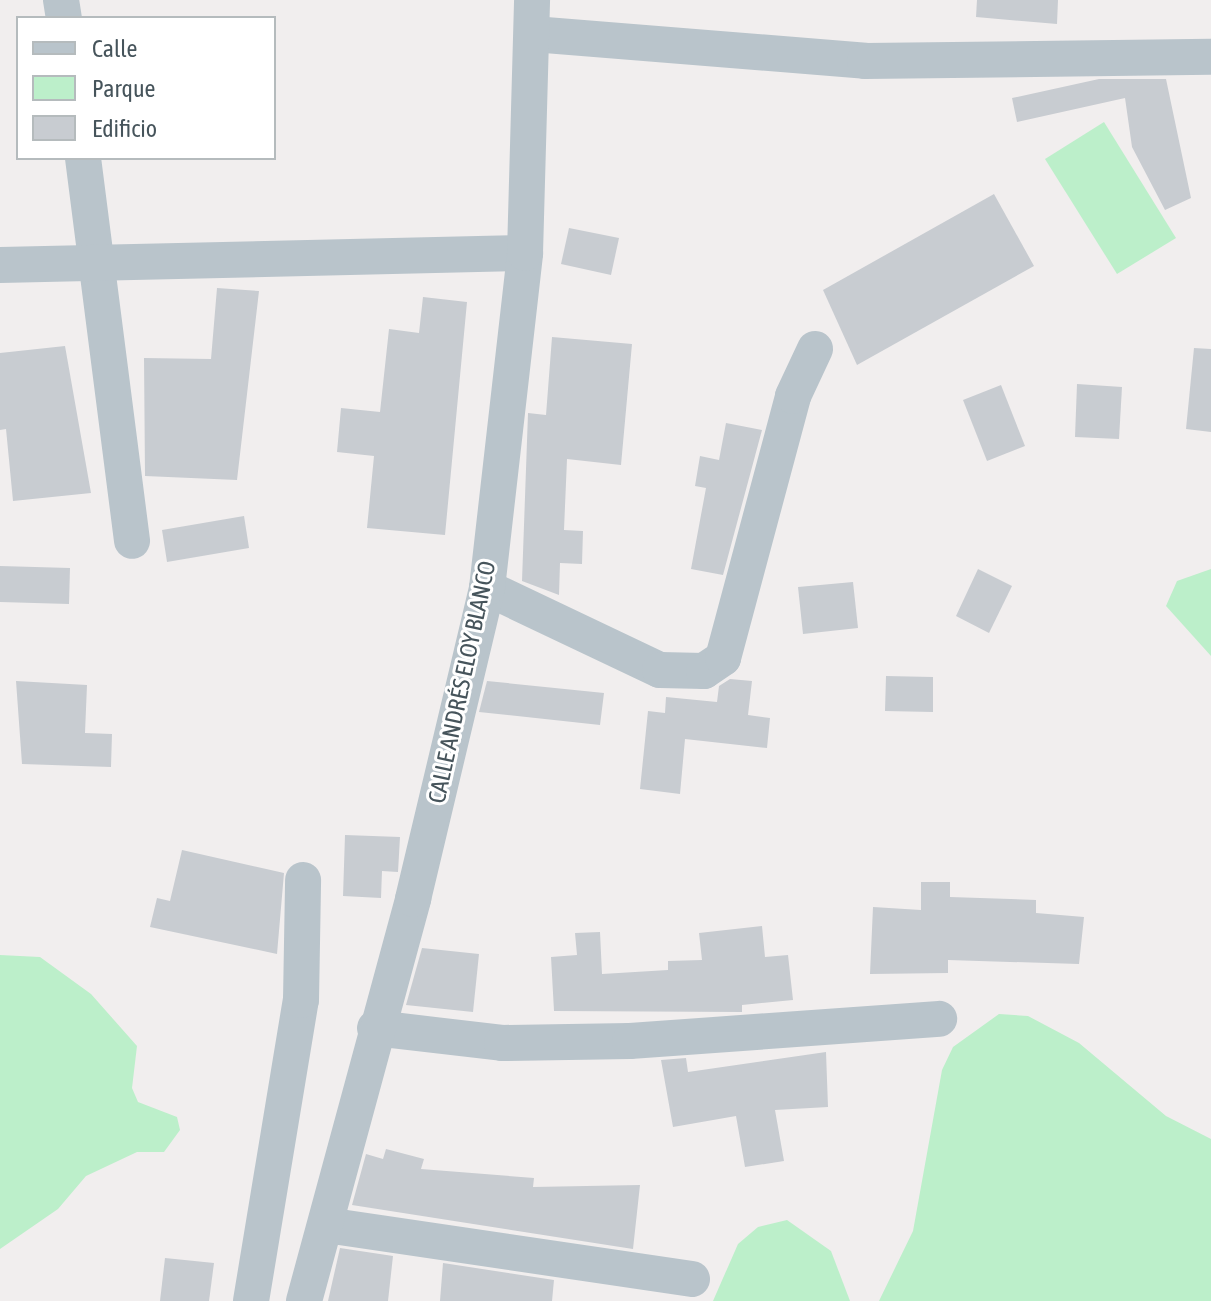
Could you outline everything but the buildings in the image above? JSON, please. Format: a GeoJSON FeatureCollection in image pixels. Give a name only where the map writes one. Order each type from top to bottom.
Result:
{"type":"FeatureCollection","features":[{"type":"Feature","properties":{"kind":"street"},"geometry":{"type":"LineString","coordinates":[[532,17],[865,61],[1211,57]]}},
{"type":"Feature","properties":{"kind":"street","name":"CALLE ANDRÉS ELOY BLANCO"},"geometry":{"type":"LineString","coordinates":[[304,1301],[326,1225],[487,588],[525,253],[532,17]]}},
{"type":"Feature","properties":{"kind":"street"},"geometry":{"type":"LineString","coordinates":[[83,160],[132,541]]}},
{"type":"Feature","properties":{"kind":"street"},"geometry":{"type":"LineString","coordinates":[[0,265],[525,253]]}},
{"type":"Feature","properties":{"kind":"street"},"geometry":{"type":"LineString","coordinates":[[487,588],[660,670],[704,671],[723,658],[793,396],[815,349]]}},
{"type":"Feature","properties":{"kind":"street"},"geometry":{"type":"LineString","coordinates":[[251,1301],[301,1000],[303,880]]}},
{"type":"Feature","properties":{"kind":"street"},"geometry":{"type":"LineString","coordinates":[[375,1028],[502,1043],[630,1041],[939,1019]]}},
{"type":"Feature","properties":{"kind":"street"},"geometry":{"type":"LineString","coordinates":[[326,1225],[692,1279]]}},
{"type":"Feature","properties":{"kind":"green space"},"geometry":{"type":"Polygon","coordinates":[[[1104,122],[1176,238],[1117,274],[1045,159],[1104,122]]]}},
{"type":"Feature","properties":{"kind":"green space"},"geometry":{"type":"Polygon","coordinates":[[[1211,569],[1211,656],[1166,606],[1177,581],[1211,569]]]}},
{"type":"Feature","properties":{"kind":"green space"},"geometry":{"type":"Polygon","coordinates":[[[0,955],[40,957],[91,994],[137,1046],[132,1088],[138,1102],[177,1117],[180,1130],[164,1152],[137,1152],[86,1176],[58,1209],[0,1249],[0,955]]]}},
{"type":"Feature","properties":{"kind":"green space"},"geometry":{"type":"Polygon","coordinates":[[[999,1014],[1028,1016],[1079,1043],[1166,1116],[1211,1139],[1211,1301],[879,1301],[913,1231],[942,1070],[953,1047],[999,1014]]]}},
{"type":"Feature","properties":{"kind":"green space"},"geometry":{"type":"Polygon","coordinates":[[[787,1220],[831,1251],[850,1301],[713,1301],[738,1244],[758,1227],[787,1220]]]}}]}
